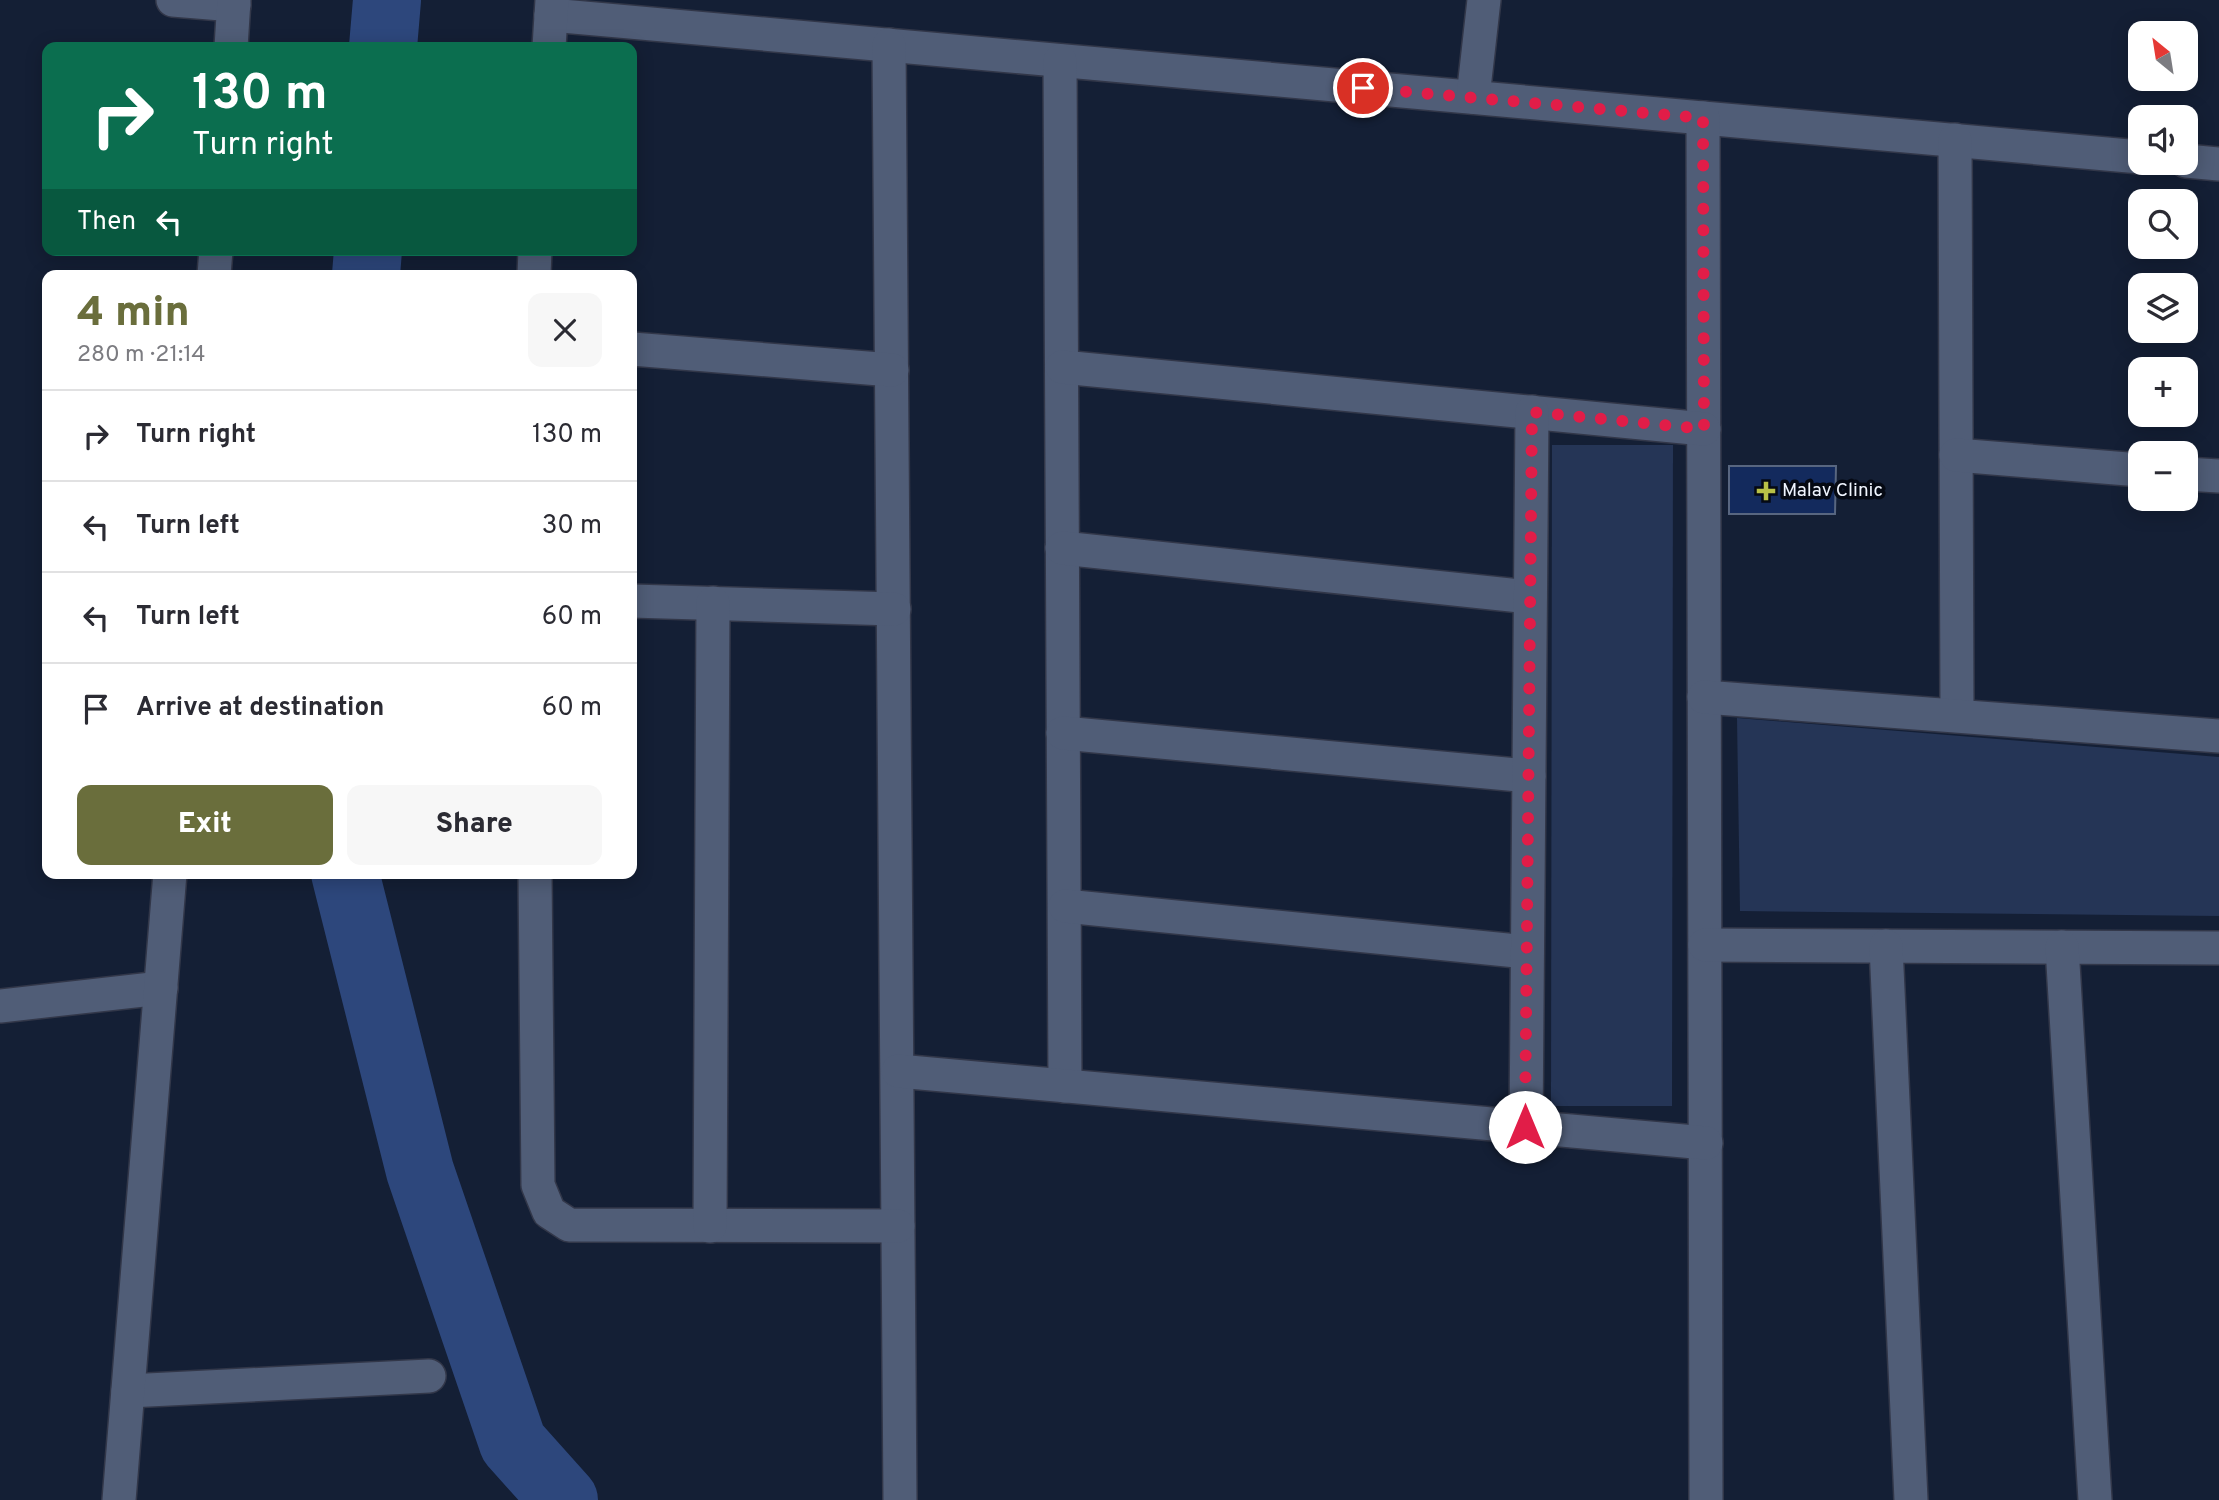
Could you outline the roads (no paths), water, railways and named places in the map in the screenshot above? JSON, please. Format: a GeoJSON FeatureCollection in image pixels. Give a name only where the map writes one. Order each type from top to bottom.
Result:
{"type":"FeatureCollection","features":[{"type":"Feature","properties":{"kind":"street"},"geometry":{"type":"LineString","coordinates":[[173,0],[234,3],[231,42]]}},
{"type":"Feature","properties":{"kind":"street"},"geometry":{"type":"LineString","coordinates":[[1473,97],[1483,0]]}},
{"type":"Feature","properties":{"kind":"street"},"geometry":{"type":"LineString","coordinates":[[550,21],[889,45],[2128,156]]}},
{"type":"Feature","properties":{"kind":"street"},"geometry":{"type":"LineString","coordinates":[[889,45],[900,1500]]}},
{"type":"Feature","properties":{"kind":"street"},"geometry":{"type":"LineString","coordinates":[[1060,61],[1065,1086]]}},
{"type":"Feature","properties":{"kind":"street"},"geometry":{"type":"LineString","coordinates":[[1703,118],[1706,1500]]}},
{"type":"Feature","properties":{"kind":"street"},"geometry":{"type":"LineString","coordinates":[[1955,140],[1957,715]]}},
{"type":"Feature","properties":{"kind":"street"},"geometry":{"type":"LineString","coordinates":[[2198,162],[2219,164]]}},
{"type":"Feature","properties":{"kind":"street"},"geometry":{"type":"LineString","coordinates":[[637,349],[892,370]]}},
{"type":"Feature","properties":{"kind":"street"},"geometry":{"type":"LineString","coordinates":[[1062,367],[1704,429]]}},
{"type":"Feature","properties":{"kind":"street"},"geometry":{"type":"LineString","coordinates":[[1525,1127],[1532,412]]}},
{"type":"Feature","properties":{"kind":"street"},"geometry":{"type":"LineString","coordinates":[[1956,455],[2128,469]]}},
{"type":"Feature","properties":{"kind":"street"},"geometry":{"type":"LineString","coordinates":[[2198,475],[2219,476]]}},
{"type":"Feature","properties":{"kind":"street"},"geometry":{"type":"LineString","coordinates":[[1062,548],[1530,597]]}},
{"type":"Feature","properties":{"kind":"street"},"geometry":{"type":"LineString","coordinates":[[637,601],[894,609]]}},
{"type":"Feature","properties":{"kind":"street"},"geometry":{"type":"LineString","coordinates":[[710,1226],[712,603]]}},
{"type":"Feature","properties":{"kind":"street"},"geometry":{"type":"LineString","coordinates":[[1704,697],[2219,736]]}},
{"type":"Feature","properties":{"kind":"street"},"geometry":{"type":"LineString","coordinates":[[1063,733],[1529,776]]}},
{"type":"Feature","properties":{"kind":"street"},"geometry":{"type":"LineString","coordinates":[[119,1500],[170,879]]}},
{"type":"Feature","properties":{"kind":"street"},"geometry":{"type":"LineString","coordinates":[[535,879],[538,1185],[549,1212],[569,1225],[898,1226]]}},
{"type":"Feature","properties":{"kind":"street"},"geometry":{"type":"LineString","coordinates":[[1065,906],[1527,952]]}},
{"type":"Feature","properties":{"kind":"street"},"geometry":{"type":"LineString","coordinates":[[1705,944],[2219,948]]}},
{"type":"Feature","properties":{"kind":"street"},"geometry":{"type":"LineString","coordinates":[[1886,946],[1911,1500]]}},
{"type":"Feature","properties":{"kind":"street"},"geometry":{"type":"LineString","coordinates":[[2062,947],[2095,1500]]}},
{"type":"Feature","properties":{"kind":"street"},"geometry":{"type":"LineString","coordinates":[[0,1006],[161,988]]}},
{"type":"Feature","properties":{"kind":"street"},"geometry":{"type":"LineString","coordinates":[[898,1071],[1706,1143]]}},
{"type":"Feature","properties":{"kind":"street"},"geometry":{"type":"LineString","coordinates":[[128,1391],[429,1376]]}},
{"type":"Feature","properties":{"kind":"waterway"},"geometry":{"type":"LineString","coordinates":[[383,42],[387,0]]}},
{"type":"Feature","properties":{"kind":"waterway"},"geometry":{"type":"LineString","coordinates":[[366,270],[368,256]]}},
{"type":"Feature","properties":{"kind":"waterway"},"geometry":{"type":"LineString","coordinates":[[347,879],[420,1171],[513,1443],[564,1500]]}},
{"type":"Feature","properties":{"kind":"place","name":"Malav Clinic"},"geometry":{"type":"Point","coordinates":[1766,491]}}]}
